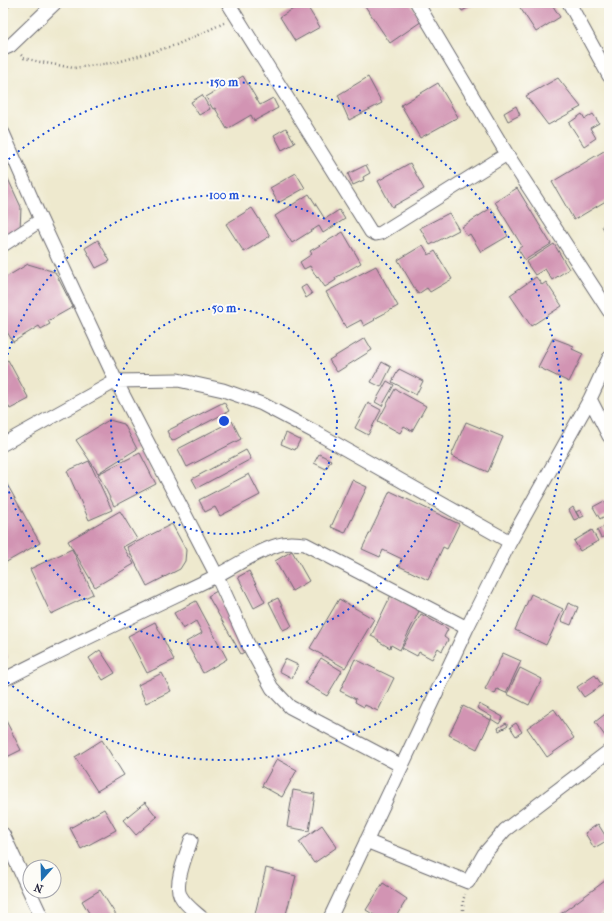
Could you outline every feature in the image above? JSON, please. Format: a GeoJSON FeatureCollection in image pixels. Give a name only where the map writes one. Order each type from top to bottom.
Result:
{"type":"FeatureCollection","features":[{"type":"Feature","properties":{"kind":"street"},"geometry":{"type":"LineString","coordinates":[[6,48],[55,3]]}},
{"type":"Feature","properties":{"kind":"street"},"geometry":{"type":"LineString","coordinates":[[228,3],[371,232],[376,234],[380,233],[507,154]]}},
{"type":"Feature","properties":{"kind":"street"},"geometry":{"type":"LineString","coordinates":[[417,3],[507,154],[609,311]]}},
{"type":"Feature","properties":{"kind":"street"},"geometry":{"type":"LineString","coordinates":[[569,3],[609,76]]}},
{"type":"Feature","properties":{"kind":"street"},"geometry":{"type":"LineString","coordinates":[[3,133],[41,220],[116,381],[216,576],[247,642],[272,688],[290,707],[402,766]]}},
{"type":"Feature","properties":{"kind":"street"},"geometry":{"type":"LineString","coordinates":[[3,245],[41,220]]}},
{"type":"Feature","properties":{"kind":"street"},"geometry":{"type":"LineString","coordinates":[[330,918],[467,628],[510,542],[590,399],[609,358]]}},
{"type":"Feature","properties":{"kind":"street"},"geometry":{"type":"LineString","coordinates":[[3,444],[116,381],[178,380],[223,390],[262,404],[315,432],[510,542]]}},
{"type":"Feature","properties":{"kind":"street"},"geometry":{"type":"LineString","coordinates":[[590,399],[609,436]]}},
{"type":"Feature","properties":{"kind":"street"},"geometry":{"type":"LineString","coordinates":[[3,680],[276,545],[290,542],[305,544],[467,628]]}},
{"type":"Feature","properties":{"kind":"street"},"geometry":{"type":"LineString","coordinates":[[366,841],[468,882],[484,854],[505,830],[609,751]]}},
{"type":"Feature","properties":{"kind":"street"},"geometry":{"type":"LineString","coordinates":[[3,834],[42,918]]}},
{"type":"Feature","properties":{"kind":"street"},"geometry":{"type":"LineString","coordinates":[[191,840],[178,885],[179,894],[185,902],[202,918]]}},
{"type":"Feature","properties":{"kind":"path"},"geometry":{"type":"LineString","coordinates":[[6,48],[24,58],[74,68],[118,62],[176,45],[237,16]]}},
{"type":"Feature","properties":{"kind":"path"},"geometry":{"type":"LineString","coordinates":[[463,918],[463,901],[468,882]]}},
{"type":"Feature","properties":{"kind":"building"},"geometry":{"type":"Polygon","coordinates":[[[3,3],[9,3],[10,6],[3,9],[3,3]]]}},
{"type":"Feature","properties":{"kind":"building"},"geometry":{"type":"Polygon","coordinates":[[[305,3],[320,27],[295,41],[280,17],[305,3]]]}},
{"type":"Feature","properties":{"kind":"building"},"geometry":{"type":"Polygon","coordinates":[[[363,3],[410,3],[422,21],[390,43],[363,3]]]}},
{"type":"Feature","properties":{"kind":"building"},"geometry":{"type":"Polygon","coordinates":[[[457,3],[477,3],[462,11],[457,3]]]}},
{"type":"Feature","properties":{"kind":"building"},"geometry":{"type":"Polygon","coordinates":[[[517,3],[551,3],[560,17],[536,32],[517,3]]]}},
{"type":"Feature","properties":{"kind":"building"},"geometry":{"type":"Polygon","coordinates":[[[243,76],[260,105],[273,98],[278,108],[254,121],[251,115],[227,129],[215,108],[213,109],[206,97],[243,76]]]}},
{"type":"Feature","properties":{"kind":"building"},"geometry":{"type":"Polygon","coordinates":[[[368,77],[382,103],[349,120],[338,95],[368,77]]]}},
{"type":"Feature","properties":{"kind":"building"},"geometry":{"type":"Polygon","coordinates":[[[558,78],[581,107],[548,125],[526,96],[558,78]]]}},
{"type":"Feature","properties":{"kind":"building"},"geometry":{"type":"Polygon","coordinates":[[[438,83],[458,117],[420,138],[401,105],[438,83]]]}},
{"type":"Feature","properties":{"kind":"building"},"geometry":{"type":"Polygon","coordinates":[[[202,95],[210,109],[199,115],[191,102],[202,95]]]}},
{"type":"Feature","properties":{"kind":"building"},"geometry":{"type":"Polygon","coordinates":[[[516,106],[520,115],[508,121],[504,113],[516,106]]]}},
{"type":"Feature","properties":{"kind":"building"},"geometry":{"type":"Polygon","coordinates":[[[582,114],[585,119],[593,114],[599,123],[590,128],[596,138],[584,146],[569,123],[582,114]]]}},
{"type":"Feature","properties":{"kind":"building"},"geometry":{"type":"Polygon","coordinates":[[[286,128],[295,143],[282,150],[274,135],[286,128]]]}},
{"type":"Feature","properties":{"kind":"building"},"geometry":{"type":"Polygon","coordinates":[[[609,148],[609,199],[574,220],[552,182],[609,148]]]}},
{"type":"Feature","properties":{"kind":"building"},"geometry":{"type":"Polygon","coordinates":[[[410,163],[424,189],[392,207],[378,181],[410,163]]]}},
{"type":"Feature","properties":{"kind":"building"},"geometry":{"type":"Polygon","coordinates":[[[366,165],[370,173],[363,177],[364,180],[353,185],[348,174],[366,165]]]}},
{"type":"Feature","properties":{"kind":"building"},"geometry":{"type":"Polygon","coordinates":[[[3,168],[21,207],[20,230],[3,238],[3,168]]]}},
{"type":"Feature","properties":{"kind":"building"},"geometry":{"type":"Polygon","coordinates":[[[296,173],[305,188],[278,203],[270,188],[296,173]]]}},
{"type":"Feature","properties":{"kind":"building"},"geometry":{"type":"Polygon","coordinates":[[[517,188],[551,244],[525,260],[518,249],[522,246],[495,202],[517,188]]]}},
{"type":"Feature","properties":{"kind":"building"},"geometry":{"type":"Polygon","coordinates":[[[309,194],[325,219],[339,210],[345,219],[323,233],[319,226],[292,243],[275,216],[309,194]]]}},
{"type":"Feature","properties":{"kind":"building"},"geometry":{"type":"Polygon","coordinates":[[[252,208],[270,236],[244,252],[226,224],[252,208]]]}},
{"type":"Feature","properties":{"kind":"building"},"geometry":{"type":"Polygon","coordinates":[[[491,208],[508,236],[481,252],[470,234],[467,236],[462,227],[491,208]]]}},
{"type":"Feature","properties":{"kind":"building"},"geometry":{"type":"Polygon","coordinates":[[[449,213],[459,230],[430,245],[420,228],[449,213]]]}},
{"type":"Feature","properties":{"kind":"building"},"geometry":{"type":"Polygon","coordinates":[[[609,222],[609,238],[602,226],[609,222]]]}},
{"type":"Feature","properties":{"kind":"building"},"geometry":{"type":"Polygon","coordinates":[[[343,232],[361,263],[335,278],[336,280],[325,287],[318,277],[317,278],[310,266],[304,269],[300,262],[312,254],[310,251],[343,232]]]}},
{"type":"Feature","properties":{"kind":"building"},"geometry":{"type":"Polygon","coordinates":[[[98,240],[110,261],[96,268],[85,248],[98,240]]]}},
{"type":"Feature","properties":{"kind":"building"},"geometry":{"type":"Polygon","coordinates":[[[554,244],[569,269],[552,280],[545,269],[535,275],[526,262],[554,244]]]}},
{"type":"Feature","properties":{"kind":"building"},"geometry":{"type":"Polygon","coordinates":[[[423,245],[429,255],[435,251],[452,279],[430,292],[427,288],[418,294],[398,260],[423,245]]]}},
{"type":"Feature","properties":{"kind":"building"},"geometry":{"type":"Polygon","coordinates":[[[28,264],[55,272],[73,307],[48,321],[50,324],[41,329],[39,326],[13,342],[3,325],[3,279],[28,264]]]}},
{"type":"Feature","properties":{"kind":"building"},"geometry":{"type":"Polygon","coordinates":[[[376,266],[398,306],[364,326],[361,320],[346,328],[326,292],[376,266]]]}},
{"type":"Feature","properties":{"kind":"building"},"geometry":{"type":"Polygon","coordinates":[[[536,277],[542,285],[546,282],[562,306],[531,326],[510,295],[536,277]]]}},
{"type":"Feature","properties":{"kind":"building"},"geometry":{"type":"Polygon","coordinates":[[[306,285],[312,294],[306,298],[301,288],[306,285]]]}},
{"type":"Feature","properties":{"kind":"building"},"geometry":{"type":"Polygon","coordinates":[[[365,338],[372,350],[337,372],[329,360],[365,338]]]}},
{"type":"Feature","properties":{"kind":"building"},"geometry":{"type":"Polygon","coordinates":[[[553,338],[574,346],[572,349],[583,354],[569,382],[538,367],[553,338]]]}},
{"type":"Feature","properties":{"kind":"building"},"geometry":{"type":"Polygon","coordinates":[[[8,360],[29,399],[10,409],[3,396],[3,363],[8,360]]]}},
{"type":"Feature","properties":{"kind":"building"},"geometry":{"type":"Polygon","coordinates":[[[382,362],[391,367],[381,387],[371,382],[382,362]]]}},
{"type":"Feature","properties":{"kind":"building"},"geometry":{"type":"Polygon","coordinates":[[[399,369],[423,381],[416,395],[392,382],[399,369]]]}},
{"type":"Feature","properties":{"kind":"building"},"geometry":{"type":"Polygon","coordinates":[[[387,381],[394,385],[382,406],[375,402],[387,381]]]}},
{"type":"Feature","properties":{"kind":"building"},"geometry":{"type":"Polygon","coordinates":[[[395,389],[426,406],[412,431],[404,426],[400,433],[378,421],[395,389]]]}},
{"type":"Feature","properties":{"kind":"building"},"geometry":{"type":"Polygon","coordinates":[[[224,402],[229,411],[172,441],[167,431],[224,402]]]}},
{"type":"Feature","properties":{"kind":"building"},"geometry":{"type":"Polygon","coordinates":[[[368,403],[381,410],[368,435],[355,428],[368,403]]]}},
{"type":"Feature","properties":{"kind":"building"},"geometry":{"type":"Polygon","coordinates":[[[109,420],[124,424],[137,449],[98,473],[76,440],[109,420]]]}},
{"type":"Feature","properties":{"kind":"building"},"geometry":{"type":"Polygon","coordinates":[[[232,421],[241,439],[187,467],[178,449],[232,421]]]}},
{"type":"Feature","properties":{"kind":"building"},"geometry":{"type":"Polygon","coordinates":[[[466,422],[503,437],[488,472],[451,456],[466,422]]]}},
{"type":"Feature","properties":{"kind":"building"},"geometry":{"type":"Polygon","coordinates":[[[286,433],[300,440],[295,450],[281,444],[286,433]]]}},
{"type":"Feature","properties":{"kind":"building"},"geometry":{"type":"Polygon","coordinates":[[[246,450],[251,459],[197,488],[192,479],[246,450]]]}},
{"type":"Feature","properties":{"kind":"building"},"geometry":{"type":"Polygon","coordinates":[[[140,453],[156,484],[114,506],[98,474],[140,453]]]}},
{"type":"Feature","properties":{"kind":"building"},"geometry":{"type":"Polygon","coordinates":[[[319,454],[331,460],[326,469],[314,463],[319,454]]]}},
{"type":"Feature","properties":{"kind":"building"},"geometry":{"type":"Polygon","coordinates":[[[89,461],[112,510],[89,520],[67,471],[89,461]]]}},
{"type":"Feature","properties":{"kind":"building"},"geometry":{"type":"Polygon","coordinates":[[[249,474],[260,495],[220,516],[215,507],[205,512],[199,500],[249,474]]]}},
{"type":"Feature","properties":{"kind":"building"},"geometry":{"type":"Polygon","coordinates":[[[3,477],[40,543],[3,564],[3,477]]]}},
{"type":"Feature","properties":{"kind":"building"},"geometry":{"type":"Polygon","coordinates":[[[352,480],[367,487],[345,533],[331,527],[352,480]]]}},
{"type":"Feature","properties":{"kind":"building"},"geometry":{"type":"Polygon","coordinates":[[[390,491],[459,524],[447,549],[443,547],[428,580],[399,566],[402,559],[383,550],[380,557],[362,549],[390,491]]]}},
{"type":"Feature","properties":{"kind":"building"},"geometry":{"type":"Polygon","coordinates":[[[604,501],[609,509],[609,513],[600,519],[593,507],[604,501]]]}},
{"type":"Feature","properties":{"kind":"building"},"geometry":{"type":"Polygon","coordinates":[[[573,507],[579,518],[574,520],[569,510],[573,507]]]}},
{"type":"Feature","properties":{"kind":"building"},"geometry":{"type":"Polygon","coordinates":[[[580,510],[584,516],[580,518],[576,512],[580,510]]]}},
{"type":"Feature","properties":{"kind":"building"},"geometry":{"type":"Polygon","coordinates":[[[120,511],[137,539],[123,547],[134,564],[95,587],[68,541],[120,511]]]}},
{"type":"Feature","properties":{"kind":"building"},"geometry":{"type":"Polygon","coordinates":[[[609,523],[609,533],[605,525],[609,523]]]}},
{"type":"Feature","properties":{"kind":"building"},"geometry":{"type":"Polygon","coordinates":[[[172,524],[186,550],[185,561],[180,569],[147,586],[127,547],[172,524]]]}},
{"type":"Feature","properties":{"kind":"building"},"geometry":{"type":"Polygon","coordinates":[[[603,527],[607,535],[601,538],[597,530],[603,527]]]}},
{"type":"Feature","properties":{"kind":"building"},"geometry":{"type":"Polygon","coordinates":[[[592,530],[598,541],[580,551],[574,541],[592,530]]]}},
{"type":"Feature","properties":{"kind":"building"},"geometry":{"type":"Polygon","coordinates":[[[72,549],[93,594],[51,614],[30,569],[72,549]]]}},
{"type":"Feature","properties":{"kind":"building"},"geometry":{"type":"Polygon","coordinates":[[[292,551],[309,581],[292,591],[275,561],[292,551]]]}},
{"type":"Feature","properties":{"kind":"building"},"geometry":{"type":"Polygon","coordinates":[[[249,571],[265,602],[254,608],[238,577],[249,571]]]}},
{"type":"Feature","properties":{"kind":"building"},"geometry":{"type":"Polygon","coordinates":[[[217,591],[249,649],[241,654],[208,596],[217,591]]]}},
{"type":"Feature","properties":{"kind":"building"},"geometry":{"type":"Polygon","coordinates":[[[531,594],[563,609],[546,645],[515,630],[531,594]]]}},
{"type":"Feature","properties":{"kind":"building"},"geometry":{"type":"Polygon","coordinates":[[[391,595],[420,609],[400,650],[391,645],[390,648],[371,636],[391,595]]]}},
{"type":"Feature","properties":{"kind":"building"},"geometry":{"type":"Polygon","coordinates":[[[278,598],[292,626],[283,630],[269,602],[278,598]]]}},
{"type":"Feature","properties":{"kind":"building"},"geometry":{"type":"Polygon","coordinates":[[[339,599],[374,619],[345,668],[310,648],[339,599]]]}},
{"type":"Feature","properties":{"kind":"building"},"geometry":{"type":"Polygon","coordinates":[[[196,601],[227,659],[203,673],[186,642],[202,633],[196,621],[183,629],[174,613],[196,601]]]}},
{"type":"Feature","properties":{"kind":"building"},"geometry":{"type":"Polygon","coordinates":[[[568,603],[578,607],[571,625],[561,621],[568,603]]]}},
{"type":"Feature","properties":{"kind":"building"},"geometry":{"type":"Polygon","coordinates":[[[421,614],[448,629],[444,637],[448,640],[442,651],[438,648],[432,659],[419,652],[417,656],[402,648],[421,614]]]}},
{"type":"Feature","properties":{"kind":"building"},"geometry":{"type":"Polygon","coordinates":[[[155,622],[174,660],[147,673],[128,636],[155,622]]]}},
{"type":"Feature","properties":{"kind":"building"},"geometry":{"type":"Polygon","coordinates":[[[3,646],[8,657],[3,659],[3,646]]]}},
{"type":"Feature","properties":{"kind":"building"},"geometry":{"type":"Polygon","coordinates":[[[100,650],[115,673],[103,680],[89,658],[100,650]]]}},
{"type":"Feature","properties":{"kind":"building"},"geometry":{"type":"Polygon","coordinates":[[[503,653],[521,661],[506,693],[497,689],[495,694],[485,689],[503,653]]]}},
{"type":"Feature","properties":{"kind":"building"},"geometry":{"type":"Polygon","coordinates":[[[321,658],[342,671],[327,696],[305,683],[321,658]]]}},
{"type":"Feature","properties":{"kind":"building"},"geometry":{"type":"Polygon","coordinates":[[[285,659],[298,665],[292,678],[279,671],[285,659]]]}},
{"type":"Feature","properties":{"kind":"building"},"geometry":{"type":"Polygon","coordinates":[[[355,659],[394,678],[378,711],[365,705],[364,707],[355,702],[356,699],[340,691],[355,659]]]}},
{"type":"Feature","properties":{"kind":"building"},"geometry":{"type":"Polygon","coordinates":[[[520,668],[542,679],[529,705],[507,694],[520,668]]]}},
{"type":"Feature","properties":{"kind":"building"},"geometry":{"type":"Polygon","coordinates":[[[162,673],[171,691],[146,703],[138,685],[162,673]]]}},
{"type":"Feature","properties":{"kind":"building"},"geometry":{"type":"Polygon","coordinates":[[[595,675],[602,685],[584,697],[577,687],[595,675]]]}},
{"type":"Feature","properties":{"kind":"building"},"geometry":{"type":"Polygon","coordinates":[[[479,704],[503,717],[499,724],[491,719],[492,717],[477,708],[479,704]]]}},
{"type":"Feature","properties":{"kind":"building"},"geometry":{"type":"Polygon","coordinates":[[[463,706],[491,720],[477,749],[449,735],[463,706]]]}},
{"type":"Feature","properties":{"kind":"building"},"geometry":{"type":"Polygon","coordinates":[[[554,709],[574,738],[547,757],[527,728],[554,709]]]}},
{"type":"Feature","properties":{"kind":"building"},"geometry":{"type":"Polygon","coordinates":[[[609,711],[609,733],[605,736],[595,722],[609,711]]]}},
{"type":"Feature","properties":{"kind":"building"},"geometry":{"type":"Polygon","coordinates":[[[3,719],[5,719],[21,750],[3,759],[3,719]]]}},
{"type":"Feature","properties":{"kind":"building"},"geometry":{"type":"Polygon","coordinates":[[[506,723],[508,726],[499,731],[498,728],[506,723]]]}},
{"type":"Feature","properties":{"kind":"building"},"geometry":{"type":"Polygon","coordinates":[[[516,723],[522,732],[516,736],[510,727],[516,723]]]}},
{"type":"Feature","properties":{"kind":"building"},"geometry":{"type":"Polygon","coordinates":[[[102,740],[124,775],[97,791],[75,757],[102,740]]]}},
{"type":"Feature","properties":{"kind":"building"},"geometry":{"type":"Polygon","coordinates":[[[277,759],[297,770],[282,797],[262,786],[277,759]]]}},
{"type":"Feature","properties":{"kind":"building"},"geometry":{"type":"Polygon","coordinates":[[[293,790],[315,794],[309,831],[287,827],[293,790]]]}},
{"type":"Feature","properties":{"kind":"building"},"geometry":{"type":"Polygon","coordinates":[[[145,802],[157,817],[136,835],[123,820],[145,802]]]}},
{"type":"Feature","properties":{"kind":"building"},"geometry":{"type":"Polygon","coordinates":[[[104,809],[116,830],[81,849],[70,828],[104,809]]]}},
{"type":"Feature","properties":{"kind":"building"},"geometry":{"type":"Polygon","coordinates":[[[598,824],[608,840],[594,848],[585,833],[598,824]]]}},
{"type":"Feature","properties":{"kind":"building"},"geometry":{"type":"Polygon","coordinates":[[[322,825],[337,847],[314,863],[299,842],[322,825]]]}},
{"type":"Feature","properties":{"kind":"building"},"geometry":{"type":"Polygon","coordinates":[[[266,868],[296,876],[285,918],[254,918],[266,868]]]}},
{"type":"Feature","properties":{"kind":"building"},"geometry":{"type":"Polygon","coordinates":[[[609,878],[609,909],[597,918],[555,918],[609,878]]]}},
{"type":"Feature","properties":{"kind":"building"},"geometry":{"type":"Polygon","coordinates":[[[383,883],[407,899],[395,918],[379,918],[366,910],[383,883]]]}},
{"type":"Feature","properties":{"kind":"building"},"geometry":{"type":"Polygon","coordinates":[[[100,890],[116,915],[111,918],[92,918],[82,901],[100,890]]]}}]}
